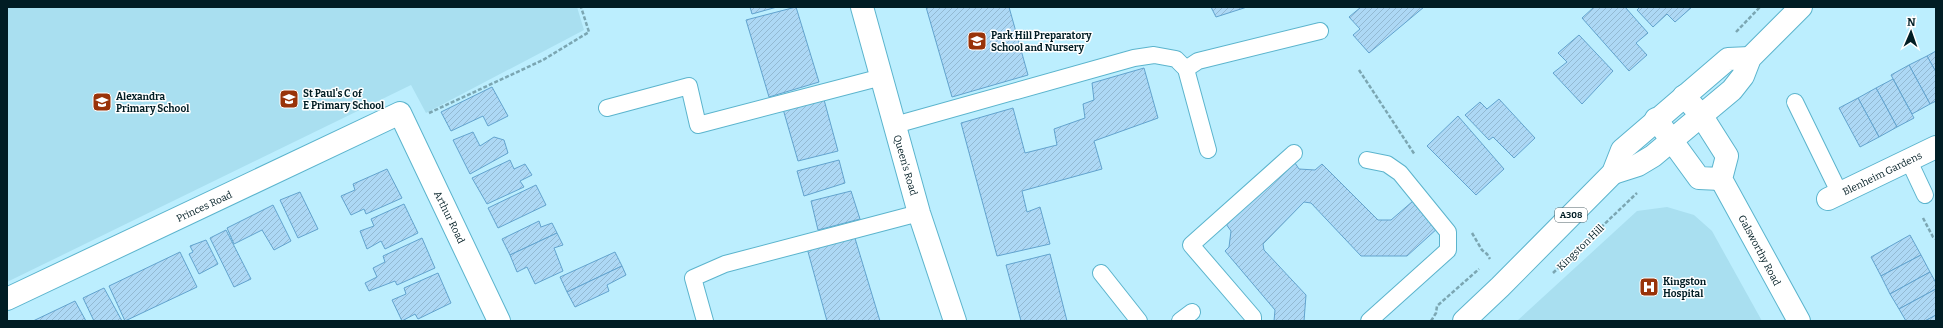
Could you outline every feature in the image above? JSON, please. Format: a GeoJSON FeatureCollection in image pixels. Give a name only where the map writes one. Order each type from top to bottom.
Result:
{"type":"FeatureCollection","features":[{"type":"Feature","properties":{"kind":"street","name":"Queen's Road"},"geometry":{"type":"LineString","coordinates":[[862,7],[919,213],[955,321]]}},
{"type":"Feature","properties":{"kind":"street"},"geometry":{"type":"LineString","coordinates":[[1613,172],[1638,166],[1732,90],[1743,76],[1750,58],[1801,7]]}},
{"type":"Feature","properties":{"kind":"street","name":"A308"},"geometry":{"type":"LineString","coordinates":[[1464,321],[1500,287],[1613,172],[1622,150],[1728,59],[1750,58]]}},
{"type":"Feature","properties":{"kind":"street"},"geometry":{"type":"LineString","coordinates":[[1656,120],[1699,178],[1721,179],[1727,156],[1701,115],[1684,96]]}},
{"type":"Feature","properties":{"kind":"street","name":"Arthur Road"},"geometry":{"type":"LineString","coordinates":[[400,113],[499,321]]}},
{"type":"Feature","properties":{"kind":"street","name":"Princes Road"},"geometry":{"type":"LineString","coordinates":[[7,299],[400,113]]}},
{"type":"Feature","properties":{"kind":"street","name":"Blenheim Gardens"},"geometry":{"type":"LineString","coordinates":[[1834,197],[1936,147]]}},
{"type":"Feature","properties":{"kind":"street","name":"Galsworthy Road"},"geometry":{"type":"LineString","coordinates":[[1721,179],[1798,321]]}},
{"type":"Feature","properties":{"kind":"lane"},"geometry":{"type":"LineString","coordinates":[[1186,69],[1198,61],[1320,31]]}},
{"type":"Feature","properties":{"kind":"lane"},"geometry":{"type":"LineString","coordinates":[[895,125],[1134,58],[1154,55],[1176,59],[1186,69],[1208,150]]}},
{"type":"Feature","properties":{"kind":"lane"},"geometry":{"type":"LineString","coordinates":[[607,108],[689,86],[698,125],[882,77]]}},
{"type":"Feature","properties":{"kind":"lane"},"geometry":{"type":"LineString","coordinates":[[1795,102],[1834,197]]}},
{"type":"Feature","properties":{"kind":"lane"},"geometry":{"type":"LineString","coordinates":[[1253,321],[1253,318],[1191,245],[1294,152]]}},
{"type":"Feature","properties":{"kind":"lane"},"geometry":{"type":"LineString","coordinates":[[1367,160],[1387,164],[1400,174],[1448,232],[1448,250],[1369,321]]}},
{"type":"Feature","properties":{"kind":"lane"},"geometry":{"type":"LineString","coordinates":[[1909,161],[1925,195]]}},
{"type":"Feature","properties":{"kind":"lane"},"geometry":{"type":"LineString","coordinates":[[705,321],[694,278],[725,264],[919,213]]}},
{"type":"Feature","properties":{"kind":"lane"},"geometry":{"type":"LineString","coordinates":[[1101,274],[1139,321]]}},
{"type":"Feature","properties":{"kind":"path"},"geometry":{"type":"LineString","coordinates":[[410,135],[422,116],[543,60],[589,32],[581,7]]}},
{"type":"Feature","properties":{"kind":"path","name":"Kingston Hill"},"geometry":{"type":"LineString","coordinates":[[1550,276],[1639,191]]}},
{"type":"Feature","properties":{"kind":"path"},"geometry":{"type":"LineString","coordinates":[[1482,250],[1490,259]]}},
{"type":"Feature","properties":{"kind":"path"},"geometry":{"type":"LineString","coordinates":[[1431,321],[1436,313],[1437,306],[1496,254]]}},
{"type":"Feature","properties":{"kind":"shaded area"},"geometry":{"type":"Polygon","coordinates":[[[7,7],[577,7],[584,30],[426,113],[411,85],[7,282],[7,7]]]}},
{"type":"Feature","properties":{"kind":"shaded area","name":"Kingston Hospital"},"geometry":{"type":"Polygon","coordinates":[[[1667,207],[1694,215],[1712,231],[1762,321],[1517,321],[1637,211],[1667,207]]]}},
{"type":"Feature","properties":{"kind":"building"},"geometry":{"type":"Polygon","coordinates":[[[750,7],[777,7],[752,14],[750,7]]]}},
{"type":"Feature","properties":{"kind":"building"},"geometry":{"type":"Polygon","coordinates":[[[796,7],[819,82],[769,97],[746,20],[796,7]]]}},
{"type":"Feature","properties":{"kind":"building","name":"Park Hill Preparatory School and Nursery"},"geometry":{"type":"Polygon","coordinates":[[[926,7],[1009,7],[1028,75],[952,97],[926,7]]]}},
{"type":"Feature","properties":{"kind":"building"},"geometry":{"type":"Polygon","coordinates":[[[1211,7],[1247,7],[1216,17],[1211,7]]]}},
{"type":"Feature","properties":{"kind":"building"},"geometry":{"type":"Polygon","coordinates":[[[1361,7],[1424,7],[1369,53],[1353,35],[1360,29],[1349,17],[1361,7]]]}},
{"type":"Feature","properties":{"kind":"building"},"geometry":{"type":"Polygon","coordinates":[[[1594,7],[1625,7],[1648,33],[1636,43],[1647,55],[1629,71],[1582,18],[1594,7]]]}},
{"type":"Feature","properties":{"kind":"building"},"geometry":{"type":"Polygon","coordinates":[[[1640,7],[1692,7],[1675,22],[1667,14],[1653,27],[1637,10],[1640,7]]]}},
{"type":"Feature","properties":{"kind":"building"},"geometry":{"type":"Polygon","coordinates":[[[1579,35],[1613,71],[1582,104],[1553,73],[1567,62],[1558,53],[1579,35]]]}},
{"type":"Feature","properties":{"kind":"building"},"geometry":{"type":"Polygon","coordinates":[[[1936,51],[1936,72],[1927,56],[1936,51]]]}},
{"type":"Feature","properties":{"kind":"building"},"geometry":{"type":"Polygon","coordinates":[[[1927,56],[1936,72],[1936,101],[1930,104],[1909,65],[1927,56]]]}},
{"type":"Feature","properties":{"kind":"building"},"geometry":{"type":"Polygon","coordinates":[[[1909,65],[1930,104],[1912,114],[1891,75],[1909,65]]]}},
{"type":"Feature","properties":{"kind":"building"},"geometry":{"type":"Polygon","coordinates":[[[1144,68],[1158,118],[1094,141],[1102,169],[1022,191],[1027,212],[1040,207],[1050,244],[997,256],[961,123],[1013,108],[1025,153],[1057,145],[1054,129],[1085,118],[1083,104],[1094,100],[1092,83],[1144,68]]]}},
{"type":"Feature","properties":{"kind":"building"},"geometry":{"type":"Polygon","coordinates":[[[1893,79],[1914,118],[1897,127],[1876,88],[1893,79]]]}},
{"type":"Feature","properties":{"kind":"building"},"geometry":{"type":"Polygon","coordinates":[[[492,87],[508,116],[488,126],[483,116],[451,131],[441,112],[492,87]]]}},
{"type":"Feature","properties":{"kind":"building"},"geometry":{"type":"Polygon","coordinates":[[[1876,88],[1897,127],[1879,137],[1858,98],[1876,88]]]}},
{"type":"Feature","properties":{"kind":"building"},"geometry":{"type":"Polygon","coordinates":[[[823,96],[838,151],[798,161],[783,109],[823,96]]]}},
{"type":"Feature","properties":{"kind":"building"},"geometry":{"type":"Polygon","coordinates":[[[1858,98],[1879,137],[1860,147],[1839,108],[1858,98]]]}},
{"type":"Feature","properties":{"kind":"building"},"geometry":{"type":"Polygon","coordinates":[[[1499,99],[1535,138],[1514,158],[1493,137],[1489,140],[1465,115],[1480,102],[1487,109],[1499,99]]]}},
{"type":"Feature","properties":{"kind":"building"},"geometry":{"type":"Polygon","coordinates":[[[1458,116],[1504,169],[1476,195],[1427,146],[1458,116]]]}},
{"type":"Feature","properties":{"kind":"building"},"geometry":{"type":"Polygon","coordinates":[[[473,132],[480,146],[494,137],[504,140],[508,153],[470,174],[453,140],[473,132]]]}},
{"type":"Feature","properties":{"kind":"building"},"geometry":{"type":"Polygon","coordinates":[[[510,160],[514,169],[525,164],[532,175],[520,181],[524,187],[487,204],[472,178],[510,160]]]}},
{"type":"Feature","properties":{"kind":"building"},"geometry":{"type":"Polygon","coordinates":[[[839,160],[845,183],[804,196],[797,171],[839,160]]]}},
{"type":"Feature","properties":{"kind":"building"},"geometry":{"type":"Polygon","coordinates":[[[1295,163],[1299,169],[1315,170],[1322,164],[1378,220],[1391,220],[1413,201],[1439,227],[1407,256],[1361,256],[1311,203],[1304,202],[1263,244],[1264,250],[1306,295],[1304,321],[1274,321],[1275,310],[1225,251],[1229,247],[1231,231],[1226,224],[1295,163]]]}},
{"type":"Feature","properties":{"kind":"building"},"geometry":{"type":"Polygon","coordinates":[[[387,169],[402,198],[366,214],[364,209],[351,215],[341,196],[355,190],[353,184],[387,169]]]}},
{"type":"Feature","properties":{"kind":"building"},"geometry":{"type":"Polygon","coordinates":[[[536,185],[546,205],[498,228],[488,208],[536,185]]]}},
{"type":"Feature","properties":{"kind":"building"},"geometry":{"type":"Polygon","coordinates":[[[851,191],[860,219],[818,230],[811,201],[851,191]]]}},
{"type":"Feature","properties":{"kind":"building"},"geometry":{"type":"Polygon","coordinates":[[[300,192],[318,229],[298,238],[280,200],[300,192]]]}},
{"type":"Feature","properties":{"kind":"building"},"geometry":{"type":"Polygon","coordinates":[[[404,204],[418,233],[385,249],[381,241],[367,249],[360,231],[374,226],[371,219],[404,204]]]}},
{"type":"Feature","properties":{"kind":"building"},"geometry":{"type":"Polygon","coordinates":[[[273,205],[291,241],[274,250],[262,230],[234,244],[227,228],[273,205]]]}},
{"type":"Feature","properties":{"kind":"building"},"geometry":{"type":"Polygon","coordinates":[[[539,221],[541,227],[552,223],[557,233],[510,255],[502,239],[539,221]]]}},
{"type":"Feature","properties":{"kind":"building"},"geometry":{"type":"Polygon","coordinates":[[[226,230],[251,279],[234,287],[210,238],[226,230]]]}},
{"type":"Feature","properties":{"kind":"building"},"geometry":{"type":"Polygon","coordinates":[[[557,233],[563,245],[554,248],[563,271],[535,284],[527,267],[517,272],[510,255],[557,233]]]}},
{"type":"Feature","properties":{"kind":"building"},"geometry":{"type":"Polygon","coordinates":[[[854,235],[880,321],[827,321],[807,248],[854,235]]]}},
{"type":"Feature","properties":{"kind":"building"},"geometry":{"type":"Polygon","coordinates":[[[1910,235],[1921,255],[1881,276],[1871,257],[1910,235]]]}},
{"type":"Feature","properties":{"kind":"building"},"geometry":{"type":"Polygon","coordinates":[[[422,238],[435,268],[397,285],[395,281],[369,291],[365,283],[377,277],[373,268],[385,262],[383,256],[422,238]]]}},
{"type":"Feature","properties":{"kind":"building"},"geometry":{"type":"Polygon","coordinates":[[[206,240],[218,264],[199,274],[189,254],[193,252],[190,246],[206,240]]]}},
{"type":"Feature","properties":{"kind":"building"},"geometry":{"type":"Polygon","coordinates":[[[180,252],[197,287],[125,321],[109,286],[180,252]]]}},
{"type":"Feature","properties":{"kind":"building"},"geometry":{"type":"Polygon","coordinates":[[[615,252],[622,266],[567,292],[560,277],[615,252]]]}},
{"type":"Feature","properties":{"kind":"building"},"geometry":{"type":"Polygon","coordinates":[[[1050,254],[1067,321],[1021,321],[1006,265],[1050,254]]]}},
{"type":"Feature","properties":{"kind":"building"},"geometry":{"type":"Polygon","coordinates":[[[1921,255],[1930,272],[1890,294],[1881,276],[1921,255]]]}},
{"type":"Feature","properties":{"kind":"building"},"geometry":{"type":"Polygon","coordinates":[[[622,266],[626,275],[607,285],[609,291],[575,307],[567,292],[622,266]]]}},
{"type":"Feature","properties":{"kind":"building"},"geometry":{"type":"Polygon","coordinates":[[[1930,272],[1936,283],[1936,289],[1899,309],[1890,294],[1930,272]]]}},
{"type":"Feature","properties":{"kind":"building"},"geometry":{"type":"Polygon","coordinates":[[[438,273],[451,303],[418,319],[415,314],[402,321],[392,300],[406,294],[404,288],[438,273]]]}},
{"type":"Feature","properties":{"kind":"building"},"geometry":{"type":"Polygon","coordinates":[[[104,288],[122,321],[94,321],[83,298],[104,288]]]}},
{"type":"Feature","properties":{"kind":"building"},"geometry":{"type":"Polygon","coordinates":[[[1936,289],[1936,315],[1925,321],[1906,321],[1899,309],[1936,289]]]}},
{"type":"Feature","properties":{"kind":"building"},"geometry":{"type":"Polygon","coordinates":[[[75,301],[86,321],[33,321],[75,301]]]}},
{"type":"Feature","properties":{"kind":"building"},"geometry":{"type":"Polygon","coordinates":[[[1936,315],[1936,321],[1925,321],[1936,315]]]}},
{"type":"Feature","properties":{"kind":"place","name":"Park Hill Preparatory School and Nursery"},"geometry":{"type":"Point","coordinates":[977,41]}},
{"type":"Feature","properties":{"kind":"place","name":"St Paul's C of E Primary School"},"geometry":{"type":"Point","coordinates":[289,99]}},
{"type":"Feature","properties":{"kind":"place","name":"Alexandra Primary School"},"geometry":{"type":"Point","coordinates":[102,102]}},
{"type":"Feature","properties":{"kind":"place","name":"Kingston Hospital"},"geometry":{"type":"Point","coordinates":[1649,287]}}]}
